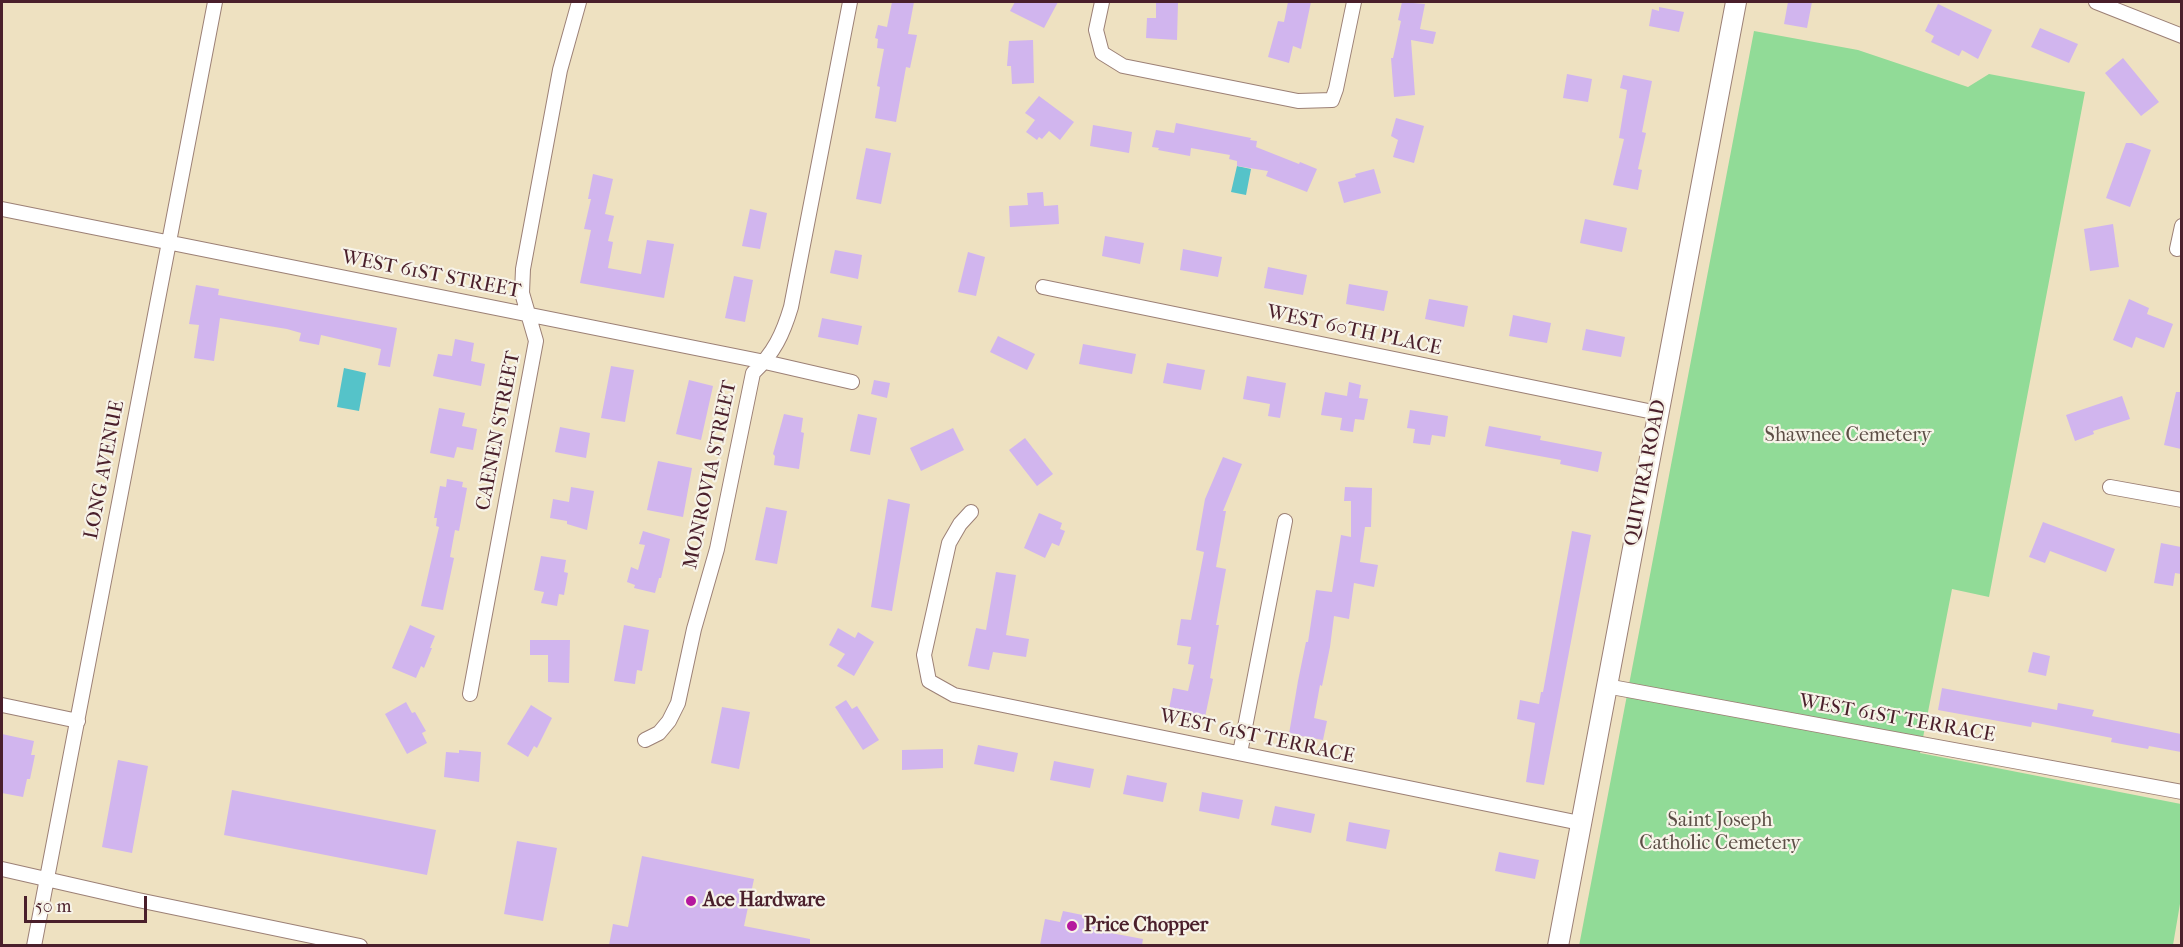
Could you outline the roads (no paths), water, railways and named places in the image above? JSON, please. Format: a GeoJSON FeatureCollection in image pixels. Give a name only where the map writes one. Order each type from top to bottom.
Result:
{"type":"FeatureCollection","features":[{"type":"Feature","properties":{"kind":"main road","name":"QUIVIRA ROAD"},"geometry":{"type":"LineString","coordinates":[[1558,945],[1736,2]]}},
{"type":"Feature","properties":{"kind":"street","name":"LONG AVENUE"},"geometry":{"type":"LineString","coordinates":[[34,945],[215,2]]}},
{"type":"Feature","properties":{"kind":"street","name":"CAENEN STREET"},"geometry":{"type":"LineString","coordinates":[[470,694],[536,341],[522,293],[523,269],[560,70],[579,2]]}},
{"type":"Feature","properties":{"kind":"street","name":"MONROVIA STREET"},"geometry":{"type":"LineString","coordinates":[[645,740],[659,733],[669,721],[678,703],[694,629],[717,549],[753,374],[765,362],[783,333],[791,307],[850,2]]}},
{"type":"Feature","properties":{"kind":"street"},"geometry":{"type":"LineString","coordinates":[[1102,2],[1096,30],[1102,53],[1123,66],[1298,101],[1332,100],[1354,2]]}},
{"type":"Feature","properties":{"kind":"street"},"geometry":{"type":"LineString","coordinates":[[2096,2],[2181,36]]}},
{"type":"Feature","properties":{"kind":"street","name":"WEST 61ST STREET"},"geometry":{"type":"LineString","coordinates":[[2,208],[765,362],[852,382]]}},
{"type":"Feature","properties":{"kind":"street"},"geometry":{"type":"LineString","coordinates":[[2177,249],[2181,226]]}},
{"type":"Feature","properties":{"kind":"street","name":"WEST 60TH PLACE"},"geometry":{"type":"LineString","coordinates":[[1043,287],[1658,413]]}},
{"type":"Feature","properties":{"kind":"street"},"geometry":{"type":"LineString","coordinates":[[2110,487],[2181,500]]}},
{"type":"Feature","properties":{"kind":"street","name":"WEST 61ST TERRACE"},"geometry":{"type":"LineString","coordinates":[[971,512],[960,524],[949,543],[924,655],[929,681],[954,696],[1580,823]]}},
{"type":"Feature","properties":{"kind":"street"},"geometry":{"type":"LineString","coordinates":[[1240,753],[1285,521]]}},
{"type":"Feature","properties":{"kind":"street","name":"WEST 61ST TERRACE"},"geometry":{"type":"LineString","coordinates":[[1606,686],[2181,792]]}},
{"type":"Feature","properties":{"kind":"street"},"geometry":{"type":"LineString","coordinates":[[2,705],[78,721]]}},
{"type":"Feature","properties":{"kind":"street"},"geometry":{"type":"LineString","coordinates":[[2,869],[138,900],[360,945]]}},
{"type":"Feature","properties":{"kind":"water"},"geometry":{"type":"Polygon","coordinates":[[[1237,166],[1251,169],[1246,195],[1231,192],[1237,166]]]}},
{"type":"Feature","properties":{"kind":"water"},"geometry":{"type":"Polygon","coordinates":[[[344,368],[366,373],[359,411],[337,407],[344,368]]]}},
{"type":"Feature","properties":{"kind":"place","name":"Ace Hardware"},"geometry":{"type":"Point","coordinates":[691,901]}},
{"type":"Feature","properties":{"kind":"place","name":"Price Chopper"},"geometry":{"type":"Point","coordinates":[1072,926]}},
{"type":"Feature","properties":{"kind":"park label","name":"Shawnee Cemetery"},"geometry":{"type":"Point","coordinates":[1848,436]}},
{"type":"Feature","properties":{"kind":"park label","name":"Saint Joseph Catholic Cemetery"},"geometry":{"type":"Point","coordinates":[1720,832]}}]}
